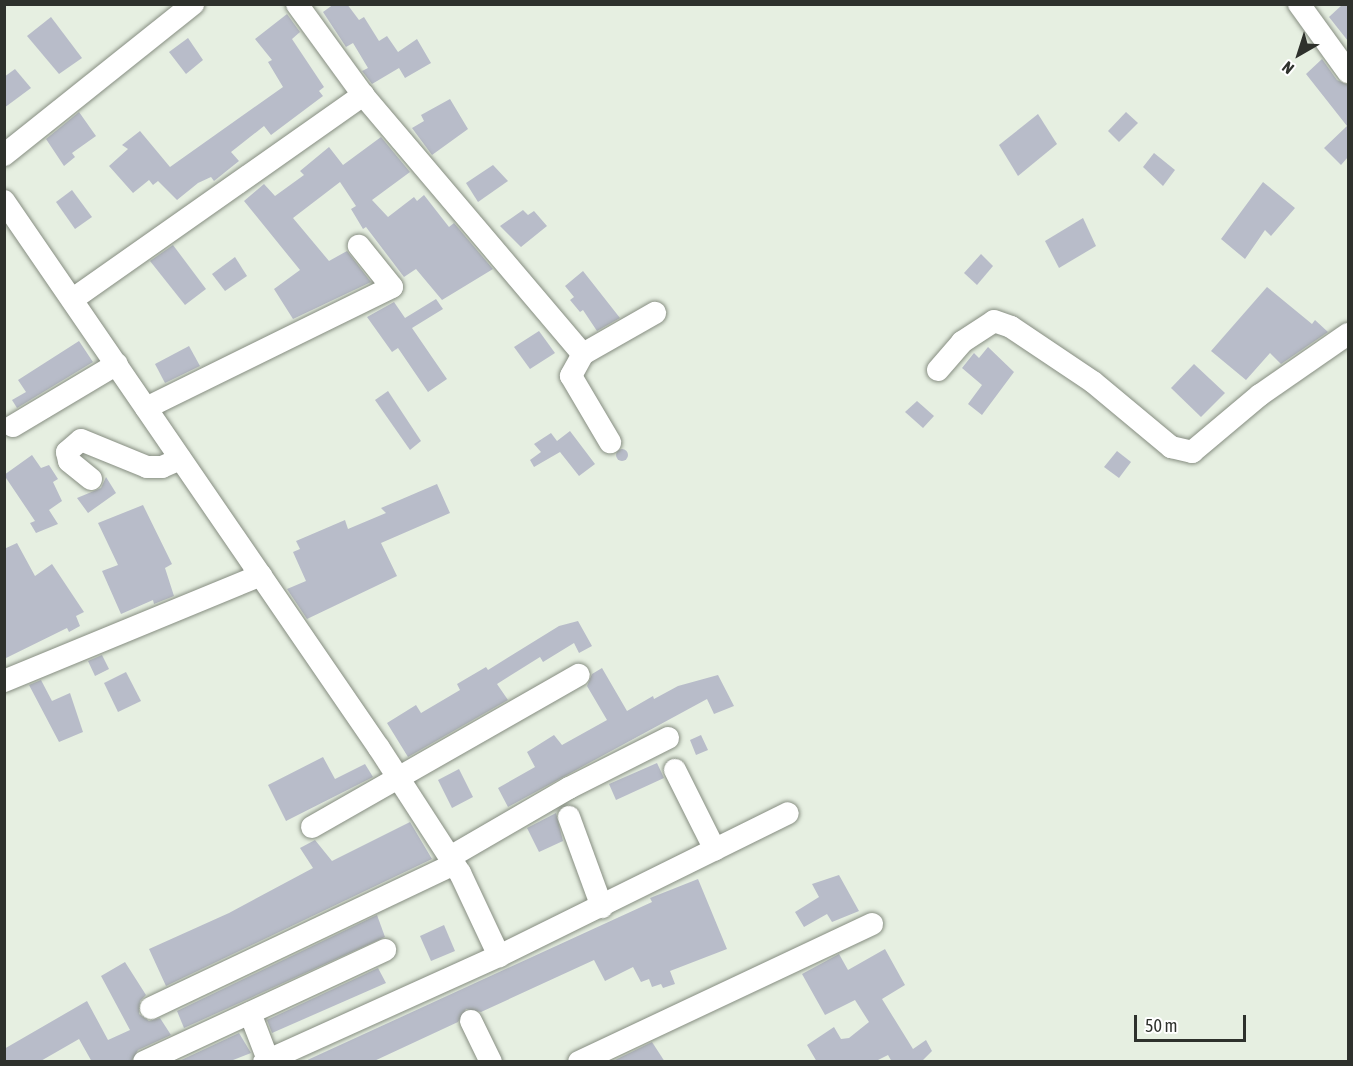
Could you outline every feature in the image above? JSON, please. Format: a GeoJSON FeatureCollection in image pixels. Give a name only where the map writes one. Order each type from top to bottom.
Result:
{"type":"FeatureCollection","features":[{"type":"Feature","properties":{"kind":"street"},"geometry":{"type":"LineString","coordinates":[[4,155],[193,4]]}},
{"type":"Feature","properties":{"kind":"street"},"geometry":{"type":"LineString","coordinates":[[297,4],[363,95],[584,354]]}},
{"type":"Feature","properties":{"kind":"street"},"geometry":{"type":"LineString","coordinates":[[1299,4],[1348,72]]}},
{"type":"Feature","properties":{"kind":"street"},"geometry":{"type":"LineString","coordinates":[[73,299],[363,95]]}},
{"type":"Feature","properties":{"kind":"street"},"geometry":{"type":"LineString","coordinates":[[4,201],[399,778],[452,861],[499,956]]}},
{"type":"Feature","properties":{"kind":"street"},"geometry":{"type":"LineString","coordinates":[[146,408],[392,287],[359,246]]}},
{"type":"Feature","properties":{"kind":"street"},"geometry":{"type":"LineString","coordinates":[[610,442],[571,376],[584,354],[655,313]]}},
{"type":"Feature","properties":{"kind":"street"},"geometry":{"type":"LineString","coordinates":[[938,370],[962,342],[994,321],[1011,327],[1093,382],[1171,447],[1192,452],[1260,395],[1348,334]]}},
{"type":"Feature","properties":{"kind":"street"},"geometry":{"type":"LineString","coordinates":[[13,426],[117,364]]}},
{"type":"Feature","properties":{"kind":"street"},"geometry":{"type":"LineString","coordinates":[[91,479],[69,461],[67,452],[81,440],[147,467],[162,467],[180,459]]}},
{"type":"Feature","properties":{"kind":"street"},"geometry":{"type":"LineString","coordinates":[[4,681],[261,575]]}},
{"type":"Feature","properties":{"kind":"street"},"geometry":{"type":"LineString","coordinates":[[312,827],[579,675]]}},
{"type":"Feature","properties":{"kind":"street"},"geometry":{"type":"LineString","coordinates":[[151,1008],[452,861],[569,788],[668,738]]}},
{"type":"Feature","properties":{"kind":"street"},"geometry":{"type":"LineString","coordinates":[[675,770],[715,850]]}},
{"type":"Feature","properties":{"kind":"street"},"geometry":{"type":"LineString","coordinates":[[250,1013],[266,1061],[499,956],[788,813]]}},
{"type":"Feature","properties":{"kind":"street"},"geometry":{"type":"LineString","coordinates":[[569,817],[602,907]]}},
{"type":"Feature","properties":{"kind":"street"},"geometry":{"type":"LineString","coordinates":[[579,1062],[872,924]]}},
{"type":"Feature","properties":{"kind":"street"},"geometry":{"type":"LineString","coordinates":[[144,1062],[385,950]]}},
{"type":"Feature","properties":{"kind":"street"},"geometry":{"type":"LineString","coordinates":[[471,1021],[491,1062]]}},
{"type":"Feature","properties":{"kind":"building"},"geometry":{"type":"Polygon","coordinates":[[[334,4],[347,4],[359,20],[364,17],[379,41],[387,36],[398,52],[417,39],[431,63],[405,78],[399,68],[372,84],[362,71],[368,68],[353,43],[346,47],[323,12],[334,4]]]}},
{"type":"Feature","properties":{"kind":"building"},"geometry":{"type":"Polygon","coordinates":[[[1343,4],[1348,4],[1348,41],[1329,17],[1343,4]]]}},
{"type":"Feature","properties":{"kind":"building"},"geometry":{"type":"Polygon","coordinates":[[[287,14],[300,32],[292,39],[324,87],[319,91],[323,96],[271,135],[264,126],[231,152],[239,161],[214,181],[211,177],[198,183],[177,200],[158,181],[153,185],[149,180],[133,193],[109,166],[128,149],[122,145],[140,131],[170,167],[283,87],[268,62],[272,60],[255,39],[287,14]]]}},
{"type":"Feature","properties":{"kind":"building"},"geometry":{"type":"Polygon","coordinates":[[[51,17],[82,58],[59,74],[27,36],[51,17]]]}},
{"type":"Feature","properties":{"kind":"building"},"geometry":{"type":"Polygon","coordinates":[[[188,38],[203,60],[186,74],[169,52],[188,38]]]}},
{"type":"Feature","properties":{"kind":"building"},"geometry":{"type":"Polygon","coordinates":[[[1322,59],[1337,80],[1348,85],[1348,157],[1341,165],[1324,148],[1347,126],[1306,74],[1322,59]]]}},
{"type":"Feature","properties":{"kind":"building"},"geometry":{"type":"Polygon","coordinates":[[[15,69],[31,88],[4,108],[4,77],[15,69]]]}},
{"type":"Feature","properties":{"kind":"building"},"geometry":{"type":"Polygon","coordinates":[[[450,99],[468,129],[432,155],[412,128],[424,121],[421,115],[450,99]]]}},
{"type":"Feature","properties":{"kind":"building"},"geometry":{"type":"Polygon","coordinates":[[[79,112],[96,136],[72,153],[75,157],[64,166],[46,139],[79,112]]]}},
{"type":"Feature","properties":{"kind":"building"},"geometry":{"type":"Polygon","coordinates":[[[1126,112],[1138,123],[1119,142],[1108,131],[1126,112]]]}},
{"type":"Feature","properties":{"kind":"building"},"geometry":{"type":"Polygon","coordinates":[[[1038,114],[1057,144],[1018,176],[999,145],[1038,114]]]}},
{"type":"Feature","properties":{"kind":"building"},"geometry":{"type":"Polygon","coordinates":[[[381,137],[410,172],[372,200],[388,217],[414,197],[417,201],[424,195],[449,227],[454,223],[493,269],[442,300],[416,269],[404,277],[366,227],[363,229],[351,209],[356,206],[340,182],[293,218],[329,261],[347,251],[371,282],[293,319],[274,289],[300,270],[244,201],[264,184],[275,196],[304,175],[300,171],[329,147],[343,165],[381,137]]]}},
{"type":"Feature","properties":{"kind":"building"},"geometry":{"type":"Polygon","coordinates":[[[1154,153],[1175,170],[1163,186],[1143,167],[1154,153]]]}},
{"type":"Feature","properties":{"kind":"building"},"geometry":{"type":"Polygon","coordinates":[[[493,165],[508,181],[478,202],[466,183],[493,165]]]}},
{"type":"Feature","properties":{"kind":"building"},"geometry":{"type":"Polygon","coordinates":[[[1263,182],[1295,208],[1271,236],[1265,230],[1245,259],[1221,239],[1263,182]]]}},
{"type":"Feature","properties":{"kind":"building"},"geometry":{"type":"Polygon","coordinates":[[[72,190],[92,217],[75,229],[56,202],[72,190]]]}},
{"type":"Feature","properties":{"kind":"building"},"geometry":{"type":"Polygon","coordinates":[[[523,210],[528,215],[534,211],[547,226],[521,247],[500,226],[523,210]]]}},
{"type":"Feature","properties":{"kind":"building"},"geometry":{"type":"Polygon","coordinates":[[[1083,218],[1096,246],[1059,268],[1045,241],[1083,218]]]}},
{"type":"Feature","properties":{"kind":"building"},"geometry":{"type":"Polygon","coordinates":[[[173,245],[206,289],[185,305],[150,261],[173,245]]]}},
{"type":"Feature","properties":{"kind":"building"},"geometry":{"type":"Polygon","coordinates":[[[981,254],[993,266],[977,285],[964,273],[981,254]]]}},
{"type":"Feature","properties":{"kind":"building"},"geometry":{"type":"Polygon","coordinates":[[[235,257],[247,276],[225,291],[212,274],[235,257]]]}},
{"type":"Feature","properties":{"kind":"building"},"geometry":{"type":"Polygon","coordinates":[[[583,271],[620,318],[597,331],[583,310],[580,312],[570,300],[574,297],[565,286],[583,271]]]}},
{"type":"Feature","properties":{"kind":"building"},"geometry":{"type":"Polygon","coordinates":[[[1267,287],[1312,324],[1315,320],[1328,332],[1281,364],[1270,353],[1246,380],[1211,351],[1267,287]]]}},
{"type":"Feature","properties":{"kind":"building"},"geometry":{"type":"Polygon","coordinates":[[[436,299],[443,309],[412,328],[447,379],[428,392],[398,348],[392,352],[367,317],[394,302],[405,318],[436,299]]]}},
{"type":"Feature","properties":{"kind":"building"},"geometry":{"type":"Polygon","coordinates":[[[539,331],[555,353],[530,369],[514,347],[539,331]]]}},
{"type":"Feature","properties":{"kind":"building"},"geometry":{"type":"Polygon","coordinates":[[[79,341],[93,362],[17,408],[12,400],[26,392],[18,380],[79,341]]]}},
{"type":"Feature","properties":{"kind":"building"},"geometry":{"type":"Polygon","coordinates":[[[189,346],[200,366],[165,383],[155,364],[189,346]]]}},
{"type":"Feature","properties":{"kind":"building"},"geometry":{"type":"Polygon","coordinates":[[[988,347],[1014,372],[982,415],[968,404],[982,385],[962,368],[974,353],[979,358],[988,347]]]}},
{"type":"Feature","properties":{"kind":"building"},"geometry":{"type":"Polygon","coordinates":[[[1194,364],[1225,393],[1201,417],[1171,388],[1194,364]]]}},
{"type":"Feature","properties":{"kind":"building"},"geometry":{"type":"Polygon","coordinates":[[[388,391],[421,441],[410,450],[375,400],[388,391]]]}},
{"type":"Feature","properties":{"kind":"building"},"geometry":{"type":"Polygon","coordinates":[[[917,401],[934,416],[923,428],[905,412],[917,401]]]}},
{"type":"Feature","properties":{"kind":"building"},"geometry":{"type":"Polygon","coordinates":[[[570,431],[595,464],[579,476],[560,452],[534,467],[530,460],[541,452],[534,444],[551,433],[557,441],[570,431]]]}},
{"type":"Feature","properties":{"kind":"building"},"geometry":{"type":"Polygon","coordinates":[[[624,449],[628,455],[624,461],[620,461],[616,453],[624,449]]]}},
{"type":"Feature","properties":{"kind":"building"},"geometry":{"type":"Polygon","coordinates":[[[1117,451],[1131,462],[1119,478],[1104,467],[1117,451]]]}},
{"type":"Feature","properties":{"kind":"building"},"geometry":{"type":"Polygon","coordinates":[[[32,455],[41,468],[49,465],[58,479],[53,482],[62,501],[49,510],[58,524],[36,533],[30,523],[35,521],[4,475],[32,455]]]}},
{"type":"Feature","properties":{"kind":"building"},"geometry":{"type":"Polygon","coordinates":[[[106,477],[116,493],[88,513],[77,498],[101,488],[106,477]]]}},
{"type":"Feature","properties":{"kind":"building"},"geometry":{"type":"Polygon","coordinates":[[[437,484],[450,513],[381,543],[397,576],[307,619],[287,589],[306,581],[293,552],[300,549],[296,541],[345,520],[348,529],[386,513],[381,508],[437,484]]]}},
{"type":"Feature","properties":{"kind":"building"},"geometry":{"type":"Polygon","coordinates":[[[143,505],[172,564],[165,568],[174,596],[154,604],[153,600],[121,614],[102,571],[118,565],[98,523],[143,505]]]}},
{"type":"Feature","properties":{"kind":"building"},"geometry":{"type":"Polygon","coordinates":[[[17,543],[35,576],[52,564],[84,612],[76,616],[80,626],[69,632],[67,628],[4,659],[4,549],[17,543]]]}},
{"type":"Feature","properties":{"kind":"building"},"geometry":{"type":"Polygon","coordinates":[[[578,621],[592,646],[579,653],[574,643],[543,662],[540,657],[497,684],[508,700],[408,757],[387,723],[416,705],[421,713],[460,690],[457,684],[486,667],[488,670],[559,626],[578,621]]]}},
{"type":"Feature","properties":{"kind":"building"},"geometry":{"type":"Polygon","coordinates":[[[102,655],[109,669],[95,676],[88,661],[102,655]]]}},
{"type":"Feature","properties":{"kind":"building"},"geometry":{"type":"Polygon","coordinates":[[[602,668],[627,711],[653,696],[654,699],[678,686],[718,675],[734,706],[714,714],[707,699],[508,807],[498,788],[535,767],[527,752],[554,735],[562,745],[607,720],[587,686],[592,674],[602,668]]]}},
{"type":"Feature","properties":{"kind":"building"},"geometry":{"type":"Polygon","coordinates":[[[126,672],[141,701],[118,712],[104,683],[126,672]]]}},
{"type":"Feature","properties":{"kind":"building"},"geometry":{"type":"Polygon","coordinates":[[[41,680],[52,701],[70,693],[83,732],[59,742],[29,685],[41,680]]]}},
{"type":"Feature","properties":{"kind":"building"},"geometry":{"type":"Polygon","coordinates":[[[701,735],[708,750],[696,755],[690,740],[701,735]]]}},
{"type":"Feature","properties":{"kind":"building"},"geometry":{"type":"Polygon","coordinates":[[[323,757],[335,779],[365,764],[373,777],[286,821],[268,785],[323,757]]]}},
{"type":"Feature","properties":{"kind":"building"},"geometry":{"type":"Polygon","coordinates":[[[657,763],[664,778],[616,800],[609,784],[657,763]]]}},
{"type":"Feature","properties":{"kind":"building"},"geometry":{"type":"Polygon","coordinates":[[[459,769],[473,797],[452,808],[438,780],[459,769]]]}},
{"type":"Feature","properties":{"kind":"building"},"geometry":{"type":"Polygon","coordinates":[[[556,813],[563,841],[539,852],[527,828],[556,813]]]}},
{"type":"Feature","properties":{"kind":"building"},"geometry":{"type":"Polygon","coordinates":[[[410,822],[432,859],[166,986],[149,949],[229,913],[313,868],[300,848],[315,840],[332,861],[410,822]]]}},
{"type":"Feature","properties":{"kind":"building"},"geometry":{"type":"Polygon","coordinates":[[[839,875],[859,911],[832,922],[827,914],[804,927],[795,912],[819,897],[812,884],[839,875]]]}},
{"type":"Feature","properties":{"kind":"building"},"geometry":{"type":"Polygon","coordinates":[[[698,879],[727,949],[670,971],[675,984],[663,988],[661,984],[652,987],[649,979],[641,982],[633,967],[605,981],[594,960],[481,1012],[466,1009],[458,1022],[372,1062],[303,1062],[652,902],[650,898],[698,879]]]}},
{"type":"Feature","properties":{"kind":"building"},"geometry":{"type":"Polygon","coordinates":[[[377,915],[385,937],[184,1028],[177,1011],[377,915]]]}},
{"type":"Feature","properties":{"kind":"building"},"geometry":{"type":"Polygon","coordinates":[[[444,925],[455,951],[431,961],[420,936],[444,925]]]}},
{"type":"Feature","properties":{"kind":"building"},"geometry":{"type":"Polygon","coordinates":[[[885,949],[905,985],[882,999],[913,1049],[926,1040],[932,1051],[921,1062],[892,1062],[888,1055],[874,1062],[817,1062],[807,1045],[834,1027],[841,1039],[849,1038],[869,1022],[855,1000],[825,1015],[802,974],[839,954],[848,970],[885,949]]]}},
{"type":"Feature","properties":{"kind":"building"},"geometry":{"type":"Polygon","coordinates":[[[125,962],[146,995],[140,1001],[139,1014],[149,1021],[160,1018],[171,1035],[138,1050],[131,1062],[92,1062],[79,1039],[39,1062],[4,1062],[4,1049],[87,1001],[108,1040],[130,1030],[101,976],[125,962]]]}},
{"type":"Feature","properties":{"kind":"building"},"geometry":{"type":"Polygon","coordinates":[[[378,968],[386,983],[272,1033],[267,1020],[378,968]]]}},
{"type":"Feature","properties":{"kind":"building"},"geometry":{"type":"Polygon","coordinates":[[[239,1033],[251,1053],[228,1062],[177,1062],[239,1033]]]}},
{"type":"Feature","properties":{"kind":"building"},"geometry":{"type":"Polygon","coordinates":[[[652,1042],[665,1062],[612,1062],[617,1059],[652,1042]]]}}]}
